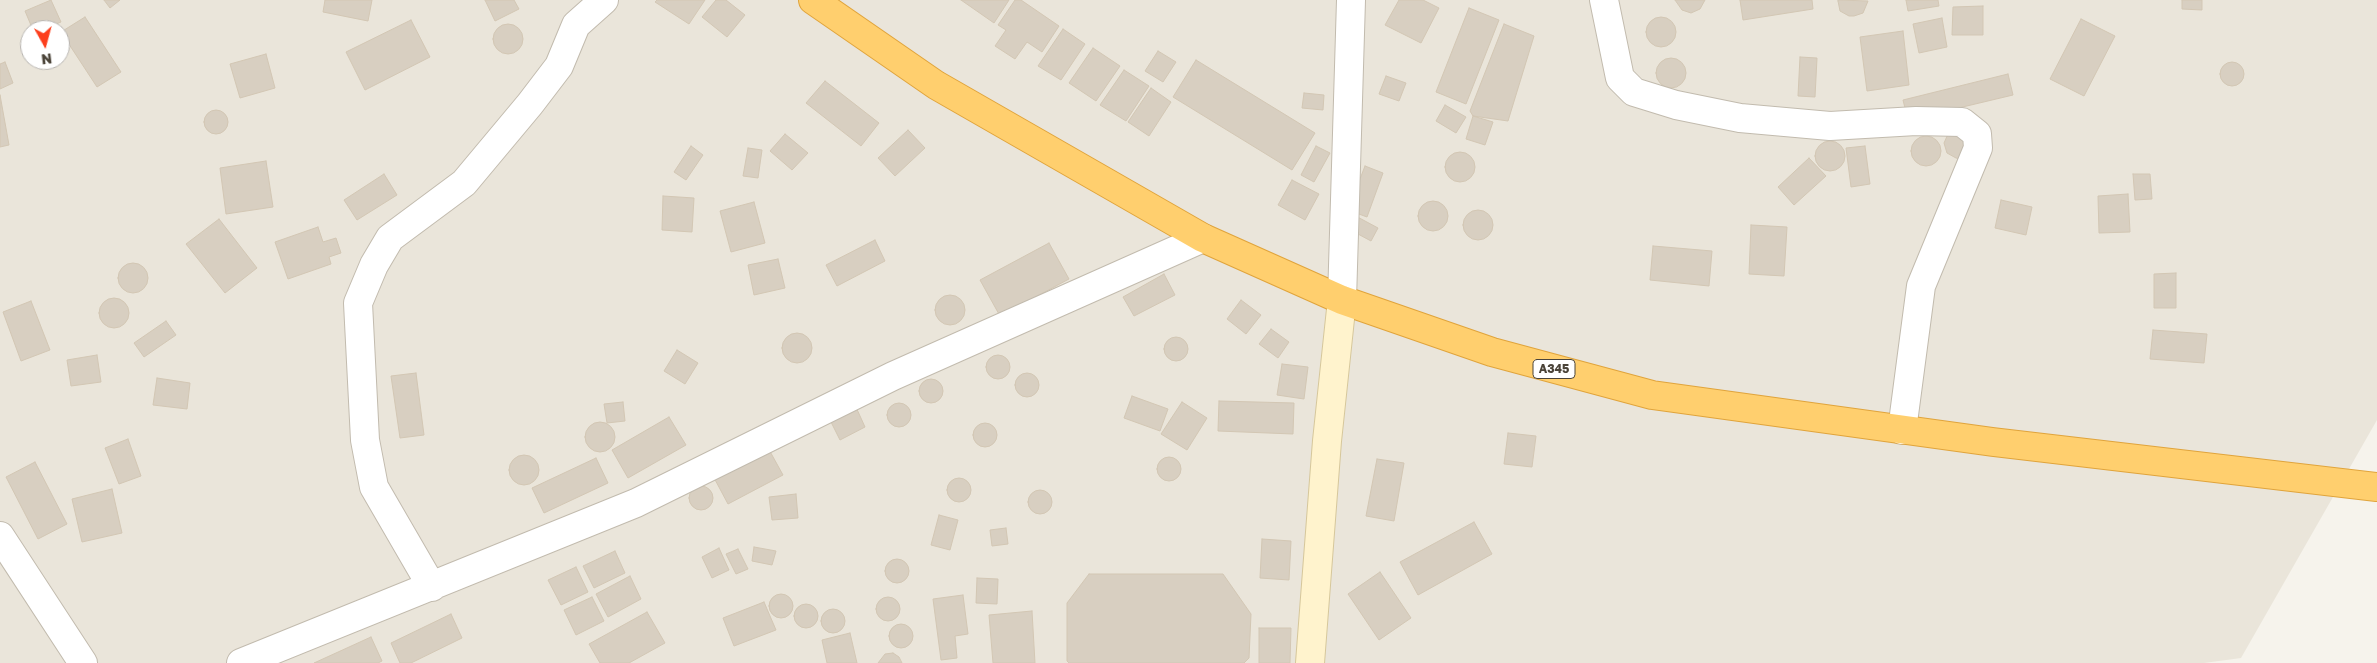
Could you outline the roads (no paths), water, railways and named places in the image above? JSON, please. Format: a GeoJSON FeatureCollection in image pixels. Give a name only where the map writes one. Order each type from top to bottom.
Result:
{"type":"FeatureCollection","features":[{"type":"Feature","properties":{"kind":"highway","name":"A345"},"geometry":{"type":"LineString","coordinates":[[813,0],[936,85],[1203,238],[1342,300],[1492,352],[1652,395],[1902,430],[2377,487]]}},
{"type":"Feature","properties":{"kind":"street"},"geometry":{"type":"LineString","coordinates":[[432,587],[374,487],[365,440],[358,303],[374,264],[390,238],[464,183],[530,104],[558,66],[576,25],[604,0]]}},
{"type":"Feature","properties":{"kind":"street"},"geometry":{"type":"LineString","coordinates":[[1314,662],[1326,451],[1342,300],[1351,0]]}},
{"type":"Feature","properties":{"kind":"street"},"geometry":{"type":"LineString","coordinates":[[1604,0],[1620,78],[1634,92],[1676,105],[1740,118],[1830,126],[1916,121],[1962,122],[1977,134],[1978,148],[1921,286],[1902,430]]}},
{"type":"Feature","properties":{"kind":"street"},"geometry":{"type":"LineString","coordinates":[[241,663],[636,503],[893,376],[1203,238]]}},
{"type":"Feature","properties":{"kind":"street"},"geometry":{"type":"LineString","coordinates":[[0,536],[83,663]]}}]}
